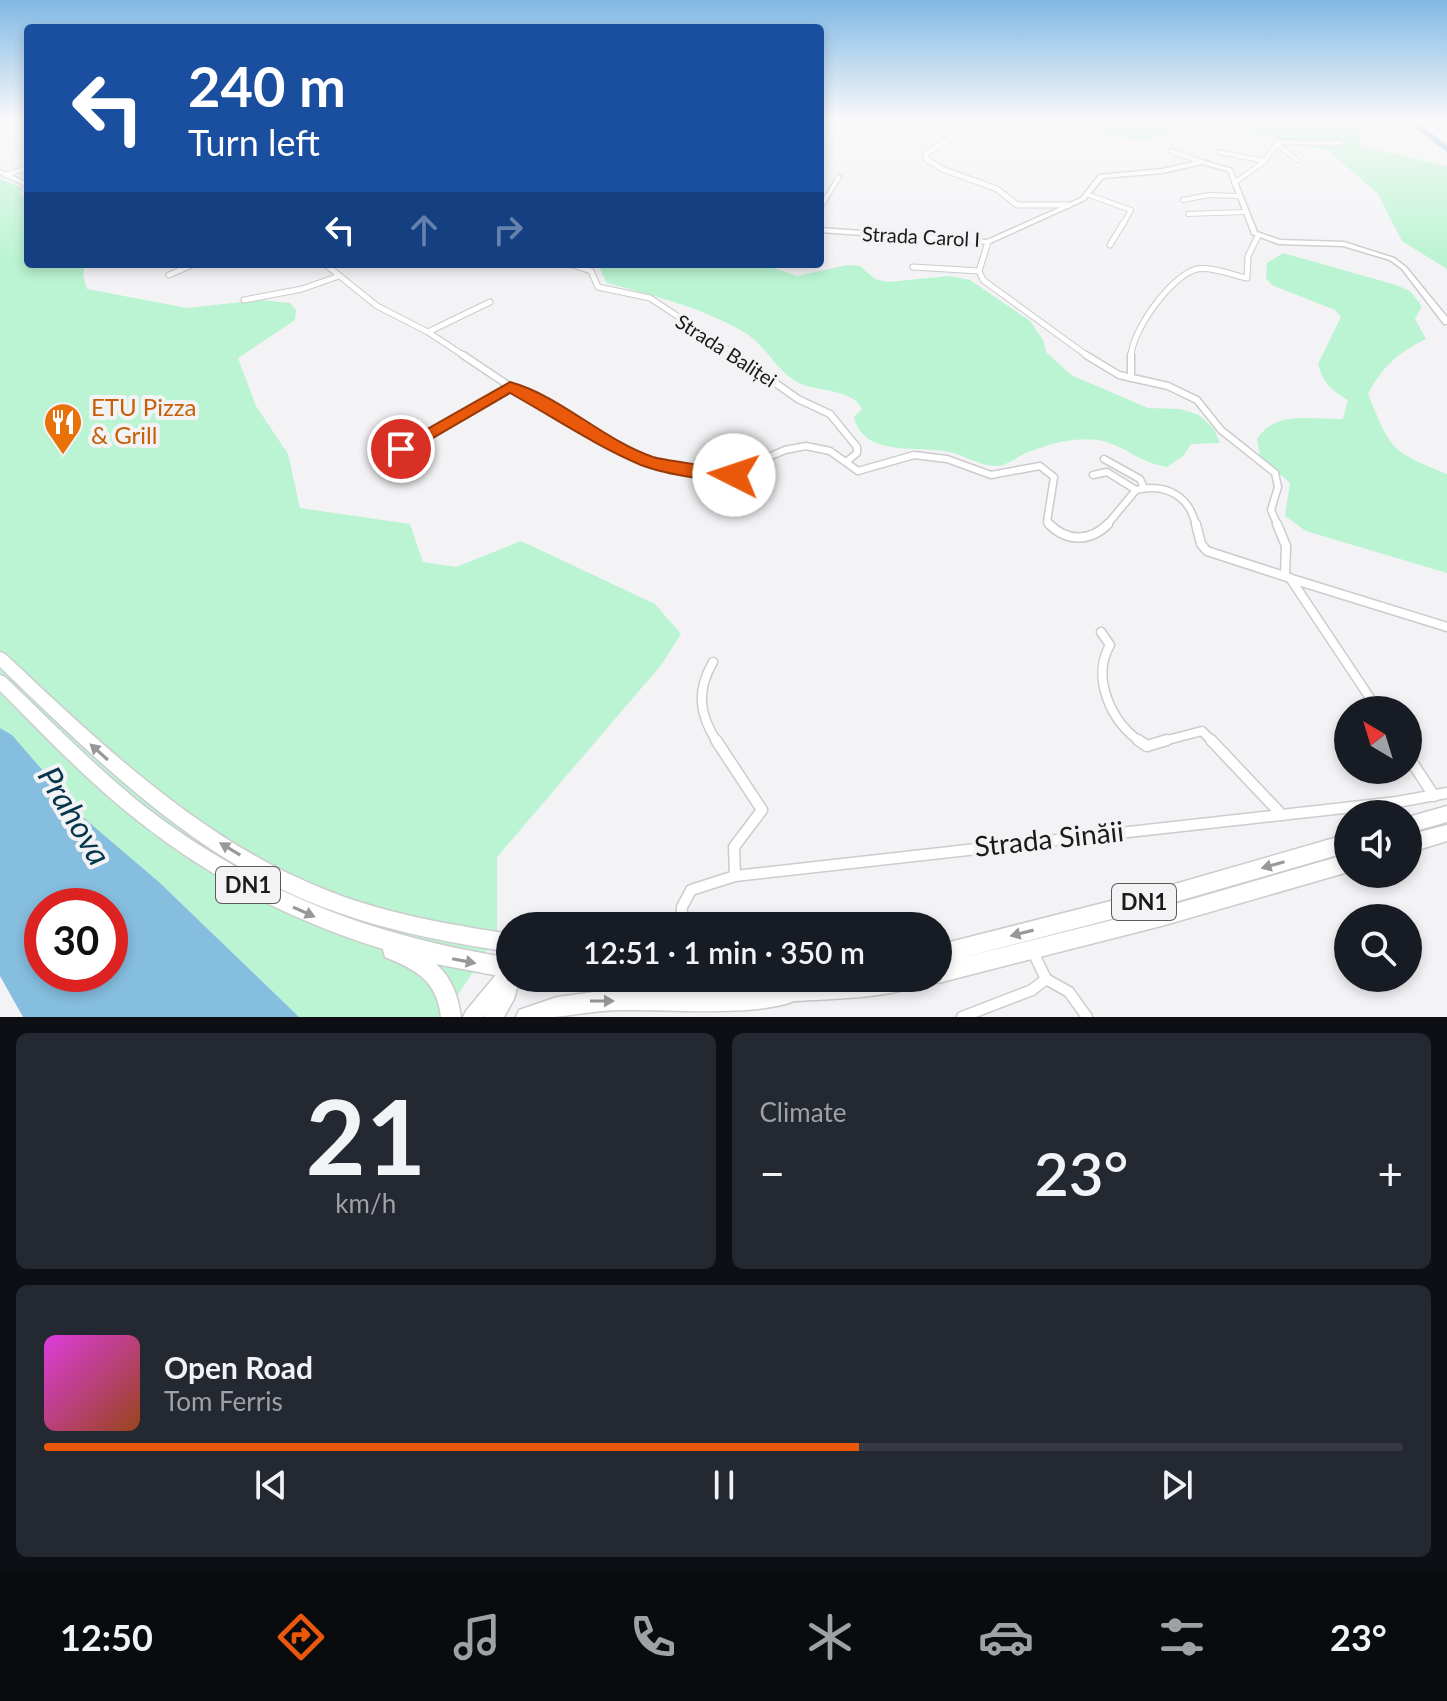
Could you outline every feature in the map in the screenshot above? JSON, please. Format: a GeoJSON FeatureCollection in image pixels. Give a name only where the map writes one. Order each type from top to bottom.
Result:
{"type":"FeatureCollection","features":[{"type":"Feature","properties":{"kind":"highway","name":"DN1"},"geometry":{"type":"LineString","coordinates":[[0,658],[117,769],[197,828],[266,870],[345,906],[418,926],[496,940]]}},
{"type":"Feature","properties":{"kind":"highway","name":"DN1"},"geometry":{"type":"LineString","coordinates":[[0,681],[104,781],[178,841],[271,897],[365,936],[496,966]]}},
{"type":"Feature","properties":{"kind":"highway"},"geometry":{"type":"LineString","coordinates":[[1422,821],[1447,814]]}},
{"type":"Feature","properties":{"kind":"highway"},"geometry":{"type":"LineString","coordinates":[[1422,840],[1447,833]]}},
{"type":"Feature","properties":{"kind":"highway","name":"DN1"},"geometry":{"type":"LineString","coordinates":[[952,950],[1154,899],[1334,847]]}},
{"type":"Feature","properties":{"kind":"highway","name":"DN1"},"geometry":{"type":"LineString","coordinates":[[952,970],[1233,898],[1334,867]]}},
{"type":"Feature","properties":{"kind":"highway"},"geometry":{"type":"LineString","coordinates":[[365,936],[432,970],[448,995],[451,1017]]}},
{"type":"Feature","properties":{"kind":"highway"},"geometry":{"type":"LineString","coordinates":[[526,1017],[558,1006],[591,1001],[717,1005],[767,1000],[796,992]]}},
{"type":"Feature","properties":{"kind":"main road","name":"Strada Carol I"},"geometry":{"type":"LineString","coordinates":[[824,230],[988,242],[1089,195],[1096,178],[1182,166]]}},
{"type":"Feature","properties":{"kind":"main road"},"geometry":{"type":"LineString","coordinates":[[1221,166],[1227,168],[1251,229],[1258,236],[1288,243],[1344,244],[1392,259],[1404,268],[1447,322]]}},
{"type":"Feature","properties":{"kind":"main road"},"geometry":{"type":"LineString","coordinates":[[472,1017],[496,987]]}},
{"type":"Feature","properties":{"kind":"main road"},"geometry":{"type":"LineString","coordinates":[[494,1017],[507,992]]}},
{"type":"Feature","properties":{"kind":"street"},"geometry":{"type":"LineString","coordinates":[[942,166],[995,187],[1014,203],[1031,207],[1069,205]]}},
{"type":"Feature","properties":{"kind":"street"},"geometry":{"type":"LineString","coordinates":[[1234,183],[1257,166]]}},
{"type":"Feature","properties":{"kind":"street"},"geometry":{"type":"LineString","coordinates":[[2,174],[24,169]]}},
{"type":"Feature","properties":{"kind":"street"},"geometry":{"type":"LineString","coordinates":[[2,174],[24,183]]}},
{"type":"Feature","properties":{"kind":"street"},"geometry":{"type":"LineString","coordinates":[[824,201],[839,177]]}},
{"type":"Feature","properties":{"kind":"street"},"geometry":{"type":"LineString","coordinates":[[1089,195],[1131,210],[1110,245]]}},
{"type":"Feature","properties":{"kind":"street"},"geometry":{"type":"LineString","coordinates":[[1183,200],[1209,195],[1238,196]]}},
{"type":"Feature","properties":{"kind":"street"},"geometry":{"type":"LineString","coordinates":[[1031,207],[1045,217]]}},
{"type":"Feature","properties":{"kind":"street"},"geometry":{"type":"LineString","coordinates":[[1188,214],[1244,212]]}},
{"type":"Feature","properties":{"kind":"street"},"geometry":{"type":"LineString","coordinates":[[1131,378],[1131,341],[1177,278],[1199,268],[1247,278],[1248,256],[1258,236]]}},
{"type":"Feature","properties":{"kind":"street"},"geometry":{"type":"LineString","coordinates":[[988,242],[979,271],[983,280],[1076,350],[1110,371],[1192,396],[1221,430],[1275,473],[1278,487],[1271,510],[1286,546],[1287,576],[1368,696]]}},
{"type":"Feature","properties":{"kind":"street"},"geometry":{"type":"LineString","coordinates":[[913,267],[979,271]]}},
{"type":"Feature","properties":{"kind":"street"},"geometry":{"type":"LineString","coordinates":[[169,275],[185,268]]}},
{"type":"Feature","properties":{"kind":"street"},"geometry":{"type":"LineString","coordinates":[[330,268],[377,306],[428,332],[510,387],[647,461],[670,468],[734,475],[785,450],[806,446],[830,451],[855,470],[864,471],[901,456],[926,455],[996,476],[1030,466],[1045,468],[1054,477],[1047,522],[1056,531],[1075,538],[1091,538],[1103,533],[1140,489],[1140,479],[1104,459]]}},
{"type":"Feature","properties":{"kind":"street","name":"Strada Baliței"},"geometry":{"type":"LineString","coordinates":[[582,268],[591,271],[598,287],[654,301],[798,399],[825,410],[857,447],[857,453],[846,462]]}},
{"type":"Feature","properties":{"kind":"street"},"geometry":{"type":"LineString","coordinates":[[244,300],[302,289],[339,276]]}},
{"type":"Feature","properties":{"kind":"street"},"geometry":{"type":"LineString","coordinates":[[428,332],[490,302]]}},
{"type":"Feature","properties":{"kind":"street"},"geometry":{"type":"LineString","coordinates":[[401,449],[510,387]]}},
{"type":"Feature","properties":{"kind":"street"},"geometry":{"type":"LineString","coordinates":[[1093,475],[1107,472],[1140,489],[1170,492],[1187,503],[1193,511],[1201,542],[1209,552],[1261,565],[1447,627]]}},
{"type":"Feature","properties":{"kind":"street"},"geometry":{"type":"LineString","coordinates":[[1101,632],[1110,645],[1100,658],[1102,686],[1135,739],[1147,746],[1202,731],[1282,815]]}},
{"type":"Feature","properties":{"kind":"street"},"geometry":{"type":"LineString","coordinates":[[713,662],[705,672],[699,689],[700,714],[762,810],[734,847],[735,876]]}},
{"type":"Feature","properties":{"kind":"street"},"geometry":{"type":"LineString","coordinates":[[1422,778],[1434,796]]}},
{"type":"Feature","properties":{"kind":"street","name":"Strada Sinăii"},"geometry":{"type":"LineString","coordinates":[[682,912],[691,890],[735,876],[1282,815],[1447,793]]}},
{"type":"Feature","properties":{"kind":"street"},"geometry":{"type":"LineString","coordinates":[[1032,950],[1046,979],[1069,992],[1087,1017]]}},
{"type":"Feature","properties":{"kind":"street"},"geometry":{"type":"LineString","coordinates":[[962,1017],[1032,990],[1046,979]]}},
{"type":"Feature","properties":{"kind":"green space"},"geometry":{"type":"Polygon","coordinates":[[[1347,166],[1447,166],[1447,269],[1402,241],[1378,194],[1347,166]]]}},
{"type":"Feature","properties":{"kind":"green space"},"geometry":{"type":"Polygon","coordinates":[[[0,179],[23,188],[19,194],[24,196],[24,268],[84,268],[87,289],[187,308],[260,300],[290,303],[296,310],[295,320],[238,358],[256,406],[288,454],[300,508],[410,524],[423,562],[456,567],[521,541],[655,604],[681,634],[662,664],[497,857],[496,936],[444,1017],[299,1017],[159,882],[84,818],[12,735],[0,728],[0,179]]]}},
{"type":"Feature","properties":{"kind":"green space"},"geometry":{"type":"Polygon","coordinates":[[[1283,253],[1396,285],[1410,291],[1422,306],[1415,319],[1426,339],[1392,362],[1368,394],[1382,427],[1395,446],[1414,460],[1447,474],[1447,573],[1306,531],[1285,516],[1290,483],[1260,457],[1257,439],[1265,430],[1284,420],[1343,419],[1348,400],[1328,385],[1318,364],[1341,317],[1335,310],[1272,285],[1266,278],[1267,263],[1283,253]]]}},
{"type":"Feature","properties":{"kind":"green space"},"geometry":{"type":"Polygon","coordinates":[[[847,265],[860,266],[875,279],[888,282],[949,276],[970,280],[1030,321],[1043,340],[1046,352],[1071,375],[1148,408],[1180,409],[1199,415],[1214,429],[1220,443],[1191,444],[1183,456],[1167,467],[1098,440],[1070,440],[1052,444],[998,466],[950,452],[880,444],[868,439],[859,430],[854,417],[862,409],[852,398],[801,384],[785,374],[747,334],[697,310],[607,283],[600,269],[774,268],[797,276],[847,265]]]}},
{"type":"Feature","properties":{"kind":"water","name":"Prahova"},"geometry":{"type":"Polygon","coordinates":[[[0,728],[12,735],[84,818],[159,882],[299,1017],[23,1017],[0,976],[0,728]]]}},
{"type":"Feature","properties":{"kind":"place","name":"ETU Pizza & Grill"},"geometry":{"type":"Point","coordinates":[63,456]}},
{"type":"Feature","properties":{"kind":"route"},"geometry":{"type":"LineString","coordinates":[[401,449],[510,387],[647,461],[670,468],[734,475]]}}]}
